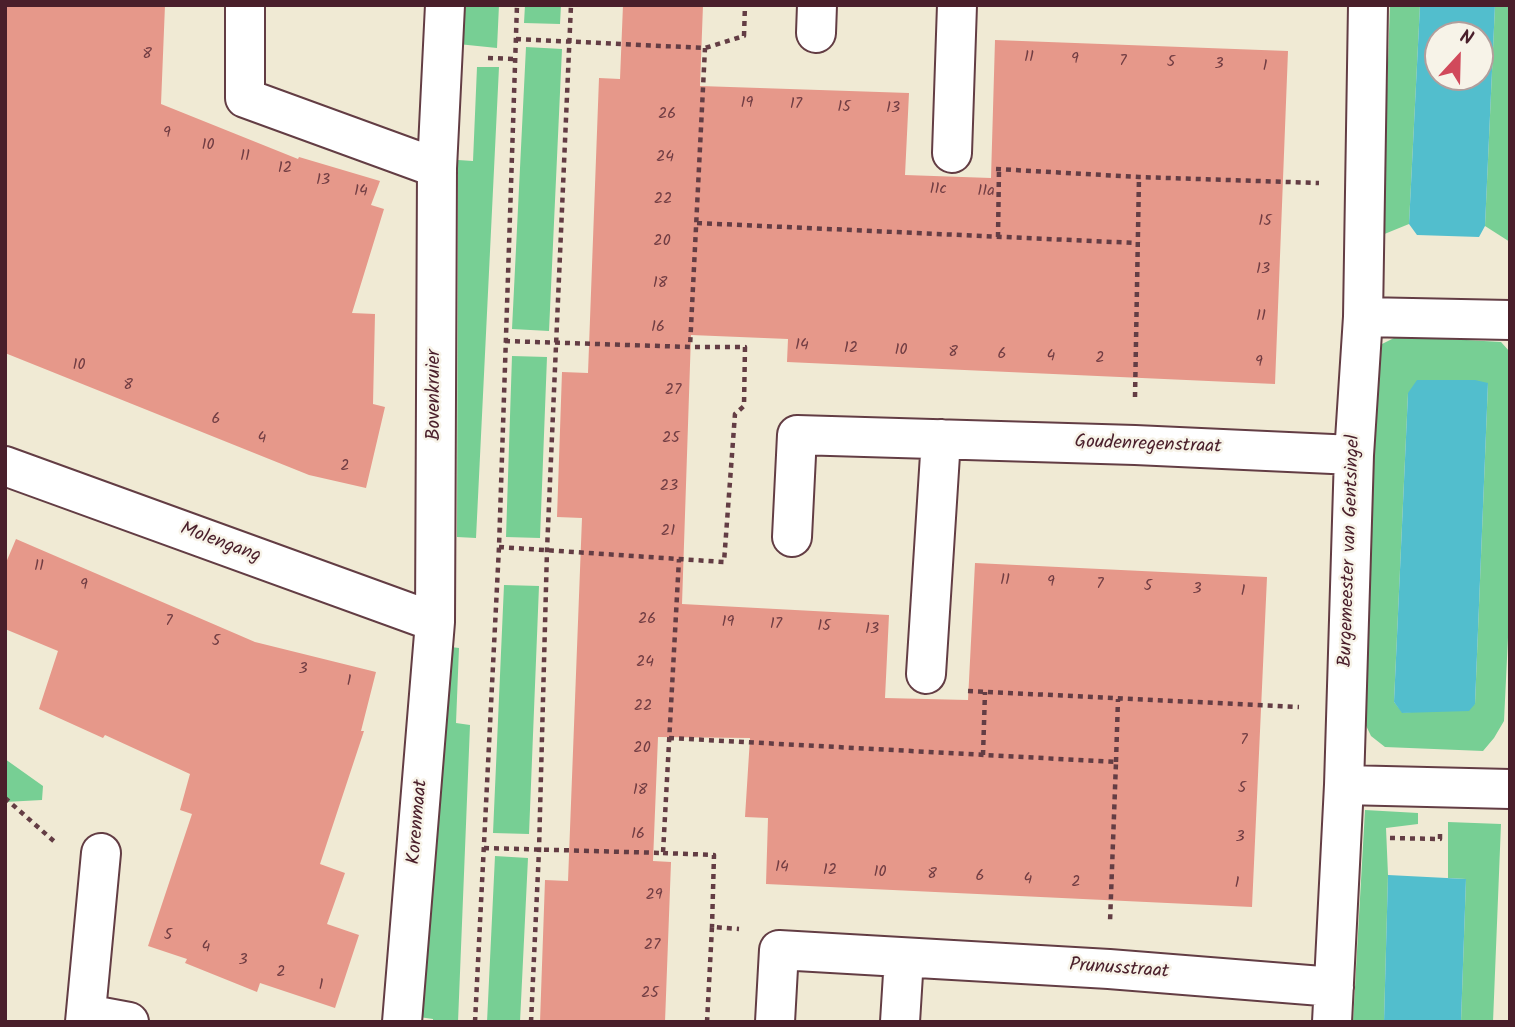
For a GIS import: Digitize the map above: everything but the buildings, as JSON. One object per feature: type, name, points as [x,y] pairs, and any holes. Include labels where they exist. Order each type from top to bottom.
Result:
[{"type":"street","points":[[245,5],[244,98],[437,168]]},
{"type":"street","name":"Bovenkruier","points":[[435,622],[437,168],[445,5]]},
{"type":"street","points":[[952,153],[957,5]]},
{"type":"street","name":"Burgemeester van Gentsingel","points":[[1333,1004],[1344,785],[1354,455],[1363,317],[1368,5]]},
{"type":"street","points":[[1363,317],[1510,320]]},
{"type":"street","name":"Goudenregenstraat","points":[[792,537],[797,435],[1135,445],[1354,455]]},
{"type":"street","points":[[926,674],[941,439]]},
{"type":"street","name":"Molengang","points":[[5,466],[435,622]]},
{"type":"street","name":"Korenmaat","points":[[402,1022],[435,622]]},
{"type":"street","points":[[1344,785],[1510,789]]},
{"type":"street","points":[[101,853],[85,1018],[129,1022]]},
{"type":"street","points":[[775,1022],[779,950]]},
{"type":"street","name":"Prunusstraat","points":[[779,950],[1109,969],[1333,1004]]},
{"type":"street","points":[[900,1022],[904,958]]},
{"type":"path","points":[[475,1022],[499,547],[517,5]]},
{"type":"path","points":[[531,1022],[539,850],[547,550],[571,5]]},
{"type":"path","points":[[516,39],[705,48],[744,36],[745,5]]},
{"type":"path","points":[[690,347],[705,48]]},
{"type":"path","points":[[952,153],[952,167],[1139,177],[1365,184]]},
{"type":"path","points":[[998,237],[999,169]]},
{"type":"path","points":[[1135,445],[1139,177]]},
{"type":"path","points":[[696,223],[1136,243]]},
{"type":"path","points":[[499,547],[724,562],[736,414],[744,406],[745,347],[505,341]]},
{"type":"path","points":[[663,853],[679,559]]},
{"type":"path","points":[[926,674],[928,690],[1345,709]]},
{"type":"path","points":[[983,755],[985,692]]},
{"type":"path","points":[[1109,969],[1118,699]]},
{"type":"path","points":[[669,738],[1116,762]]},
{"type":"path","points":[[5,798],[55,842],[101,853]]},
{"type":"path","points":[[484,848],[713,855],[707,1022]]},
{"type":"path","points":[[712,927],[756,930],[779,950]]},
{"type":"green space","points":[[461,5],[499,5],[497,48],[458,44]]},
{"type":"green space","points":[[525,5],[561,5],[560,24],[524,23]]},
{"type":"green space","points":[[1390,5],[1420,5],[1409,224],[1382,235]]},
{"type":"green space","points":[[1495,5],[1510,5],[1510,242],[1485,226],[1491,91],[1494,91]]},
{"type":"green space","points":[[526,47],[562,49],[549,331],[512,329]]},
{"type":"green space","points":[[477,67],[499,67],[476,538],[457,537],[458,160],[473,161]]},
{"type":"green space","points":[[1398,336],[1501,342],[1510,352],[1510,596],[1504,721],[1483,751],[1385,747],[1371,736],[1360,713],[1375,357],[1382,344]],"holes":[[[1488,383],[1475,704],[1403,713],[1394,702],[1408,393]]]},
{"type":"green space","points":[[512,356],[547,357],[540,538],[506,537]]},
{"type":"green space","points":[[504,585],[539,586],[529,834],[493,833]]},
{"type":"green space","points":[[451,647],[459,648],[456,723],[470,725],[458,1022],[433,1022],[433,1019],[419,1017]]},
{"type":"green space","points":[[5,759],[43,786],[42,800],[5,802]]},
{"type":"green space","points":[[1365,810],[1418,813],[1418,824],[1386,828],[1388,875],[1384,1022],[1353,1022]]},
{"type":"green space","points":[[1448,822],[1501,824],[1493,1022],[1461,1022],[1466,879],[1448,878]]},
{"type":"green space","points":[[495,856],[528,858],[520,1022],[487,1022]]},
{"type":"water","points":[[1420,5],[1495,5],[1494,27],[1494,21],[1424,21],[1424,91],[1491,91],[1485,226],[1479,237],[1417,235],[1409,224]]},
{"type":"water","points":[[1417,380],[1475,380],[1488,383],[1475,704],[1469,711],[1402,713],[1394,702],[1408,393]]},
{"type":"water","points":[[1388,875],[1466,879],[1461,1022],[1384,1022]]}]
